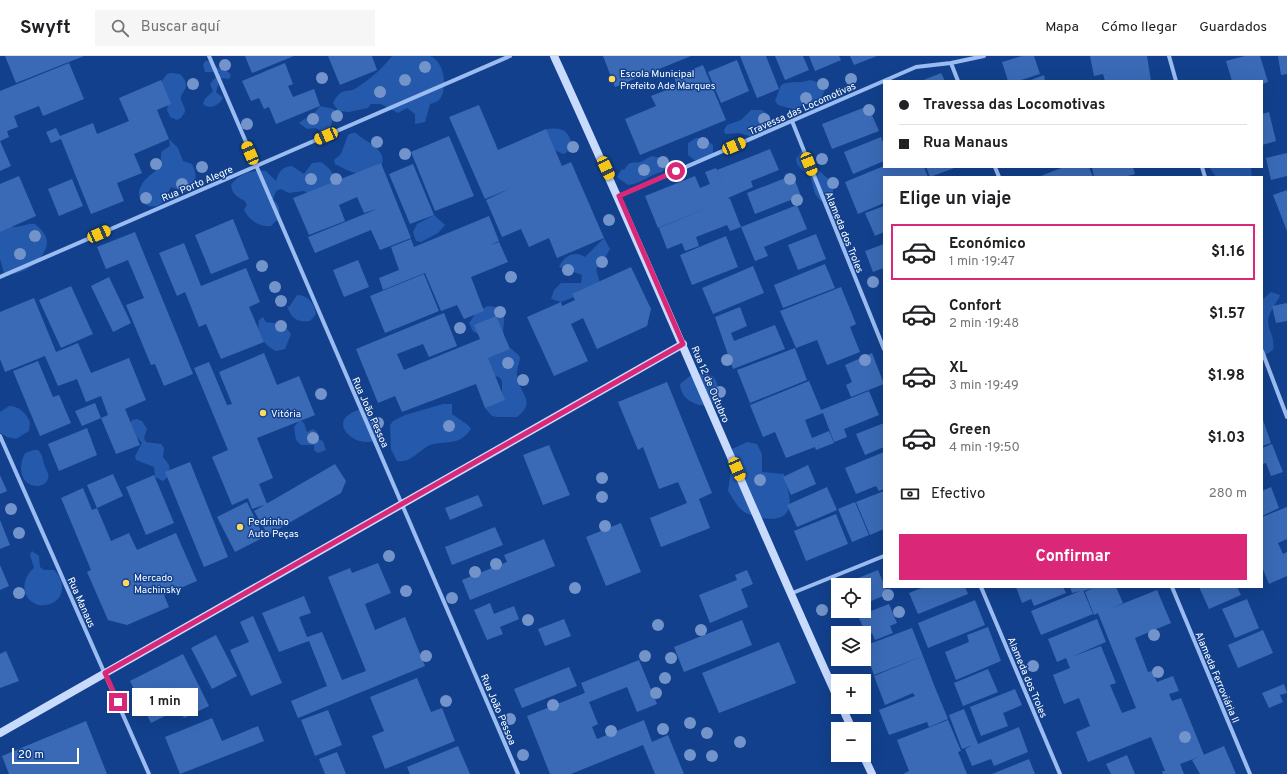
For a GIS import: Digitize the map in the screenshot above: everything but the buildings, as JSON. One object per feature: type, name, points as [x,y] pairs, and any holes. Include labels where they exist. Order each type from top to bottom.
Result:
[{"type":"main road","name":"Rua 12 de Outubro","points":[[554,56],[619,196],[790,594],[831,684]]},
{"type":"main road","points":[[0,733],[683,344]]},
{"type":"main road","points":[[866,762],[872,774]]},
{"type":"street","name":"Rua João Pessoa","points":[[209,56],[255,166],[403,504],[518,774]]},
{"type":"street","name":"Rua Porto Alegre","points":[[0,277],[510,56]]},
{"type":"street","name":"Travessa das Locomotivas","points":[[886,80],[916,67],[951,63],[984,56]]},
{"type":"street","points":[[1168,56],[1176,80]]},
{"type":"street","points":[[951,63],[958,80]]},
{"type":"street","name":"Travessa das Locomotivas","points":[[619,196],[883,81]]},
{"type":"street","name":"Alameda dos Troles","points":[[792,121],[883,347]]},
{"type":"street","points":[[1263,354],[1287,417]]},
{"type":"street","name":"Rua Manaus","points":[[0,436],[149,774]]},
{"type":"street","points":[[790,594],[883,556]]},
{"type":"street","name":"Alameda dos Troles","points":[[981,588],[1060,774]]},
{"type":"street","name":"Alameda Ferroviária II","points":[[1172,588],[1250,774]]},
{"type":"shaded area","points":[[392,56],[430,56],[435,59],[442,69],[444,76],[444,90],[439,100],[430,104],[425,122],[415,124],[415,114],[407,108],[398,113],[381,104],[371,104],[368,108],[349,112],[338,111],[333,103],[336,97],[342,92],[354,89],[363,84],[372,77]]},
{"type":"shaded area","points":[[205,61],[212,62],[218,68],[228,71],[231,75],[229,79],[220,78],[216,92],[223,98],[219,103],[211,107],[203,104],[205,99],[213,91],[210,84],[220,72],[205,72],[203,65]]},
{"type":"shaded area","points":[[167,74],[180,74],[186,83],[181,97],[185,112],[181,118],[177,120],[170,117],[167,110],[168,103],[161,82]]},
{"type":"shaded area","points":[[810,80],[827,85],[819,103],[816,106],[803,104],[796,110],[778,105],[775,101],[781,85]]},
{"type":"shaded area","points":[[320,106],[334,109],[331,127],[326,135],[316,128],[307,129],[299,123]]},
{"type":"shaded area","points":[[751,110],[762,110],[770,116],[771,121],[768,130],[753,137],[739,133],[725,134],[724,130],[727,125],[741,120]]},
{"type":"shaded area","points":[[546,129],[561,129],[567,133],[573,147],[564,154],[555,150],[550,145]]},
{"type":"shaded area","points":[[356,133],[380,152],[383,162],[380,168],[367,173],[357,173],[335,164],[334,160],[341,154],[348,135]]},
{"type":"shaded area","points":[[696,138],[705,139],[713,145],[713,154],[704,161],[694,160],[688,155],[688,143]]},
{"type":"shaded area","points":[[169,139],[178,148],[183,161],[192,164],[195,171],[194,185],[190,191],[185,192],[171,187],[162,203],[153,207],[148,206],[141,200],[139,191],[145,180],[160,166],[162,151],[170,146]]},
{"type":"shaded area","points":[[801,151],[814,157],[815,167],[833,183],[833,193],[821,201],[814,192],[811,179],[797,162],[796,159]]},
{"type":"shaded area","points":[[652,156],[661,158],[668,165],[662,172],[638,183],[628,185],[617,177],[622,169],[624,170],[629,164],[643,161]]},
{"type":"shaded area","points":[[321,162],[334,175],[335,193],[308,193],[304,191],[289,193],[281,189],[276,191],[273,200],[278,206],[279,218],[271,226],[263,226],[251,219],[244,209],[247,205],[245,201],[235,195],[232,191],[231,185],[234,181],[246,173],[266,171],[276,181],[279,173],[285,168],[292,166],[304,174],[312,163]]},
{"type":"shaded area","points":[[1210,168],[1252,168],[1252,176],[1215,176]]},
{"type":"shaded area","points":[[0,210],[12,227],[35,224],[43,232],[47,239],[46,249],[37,261],[32,266],[18,273],[4,273],[0,259]]},
{"type":"shaded area","points":[[434,215],[445,225],[438,233],[421,242],[416,241],[413,232],[417,224]]},
{"type":"shaded area","points":[[604,238],[610,249],[596,269],[601,287],[561,302],[551,299],[554,290],[561,283],[581,283],[582,275],[559,267],[561,263],[573,254],[585,257]]},
{"type":"shaded area","points":[[1271,292],[1280,295],[1268,319],[1273,338],[1273,350],[1265,355],[1263,354],[1263,299]]},
{"type":"shaded area","points":[[297,295],[304,296],[310,300],[314,306],[316,314],[310,321],[295,319],[290,314],[287,306],[289,307]]},
{"type":"shaded area","points":[[487,306],[500,309],[503,313],[503,333],[505,342],[520,357],[517,375],[520,387],[525,397],[526,406],[517,417],[492,416],[485,408],[486,403],[502,396],[502,381],[499,377],[494,376],[488,368],[481,336],[473,331],[469,323],[475,314]]},
{"type":"shaded area","points":[[263,317],[266,322],[283,326],[289,331],[291,334],[285,349],[276,351],[268,346],[262,338],[258,325],[259,320]]},
{"type":"shaded area","points":[[705,373],[714,377],[718,389],[717,398],[712,403],[705,405],[696,404],[689,400],[683,393],[680,384],[691,375]]},
{"type":"shaded area","points":[[443,404],[452,404],[452,414],[468,425],[471,429],[461,439],[428,446],[410,459],[397,461],[391,449],[390,425],[393,421],[405,415]]},
{"type":"shaded area","points":[[9,406],[16,407],[22,411],[30,422],[29,431],[16,439],[7,437],[0,433],[0,412]]},
{"type":"shaded area","points":[[358,410],[373,419],[380,428],[380,437],[376,440],[369,442],[361,441],[353,438],[347,433],[344,427],[344,421],[348,415]]},
{"type":"shaded area","points":[[137,419],[142,421],[147,429],[144,438],[146,442],[161,444],[164,448],[163,457],[169,465],[170,475],[163,481],[155,477],[154,467],[136,460],[135,456],[142,443],[136,436],[130,424],[132,420]]},
{"type":"shaded area","points":[[300,420],[304,423],[307,432],[313,429],[317,432],[314,438],[323,441],[326,450],[318,453],[314,450],[314,445],[301,445],[296,440],[294,427]]},
{"type":"shaded area","points":[[747,442],[757,444],[762,454],[762,472],[784,474],[790,504],[786,513],[782,517],[770,519],[757,517],[746,513],[738,506],[728,491],[731,471],[727,462],[728,451]]},
{"type":"shaded area","points":[[38,450],[41,453],[48,475],[48,479],[45,484],[40,486],[29,484],[21,473],[21,464],[25,453]]},
{"type":"shaded area","points":[[32,551],[39,556],[40,567],[44,570],[54,570],[59,576],[61,583],[61,595],[52,603],[46,605],[38,605],[32,602],[25,593],[24,588],[27,577],[34,568],[30,555]]},
{"type":"place","name":"Escola Municipal Prefeito Ade Marques","points":[[612,79]]},
{"type":"place","name":"Vitória","points":[[263,413]]},
{"type":"place","name":"Pedrinho Auto Peças","points":[[240,527]]},
{"type":"place","name":"Mercado Machinsky","points":[[126,583]]},
{"type":"route","points":[[118,702],[105,673],[683,344],[619,196],[676,171]]}]
